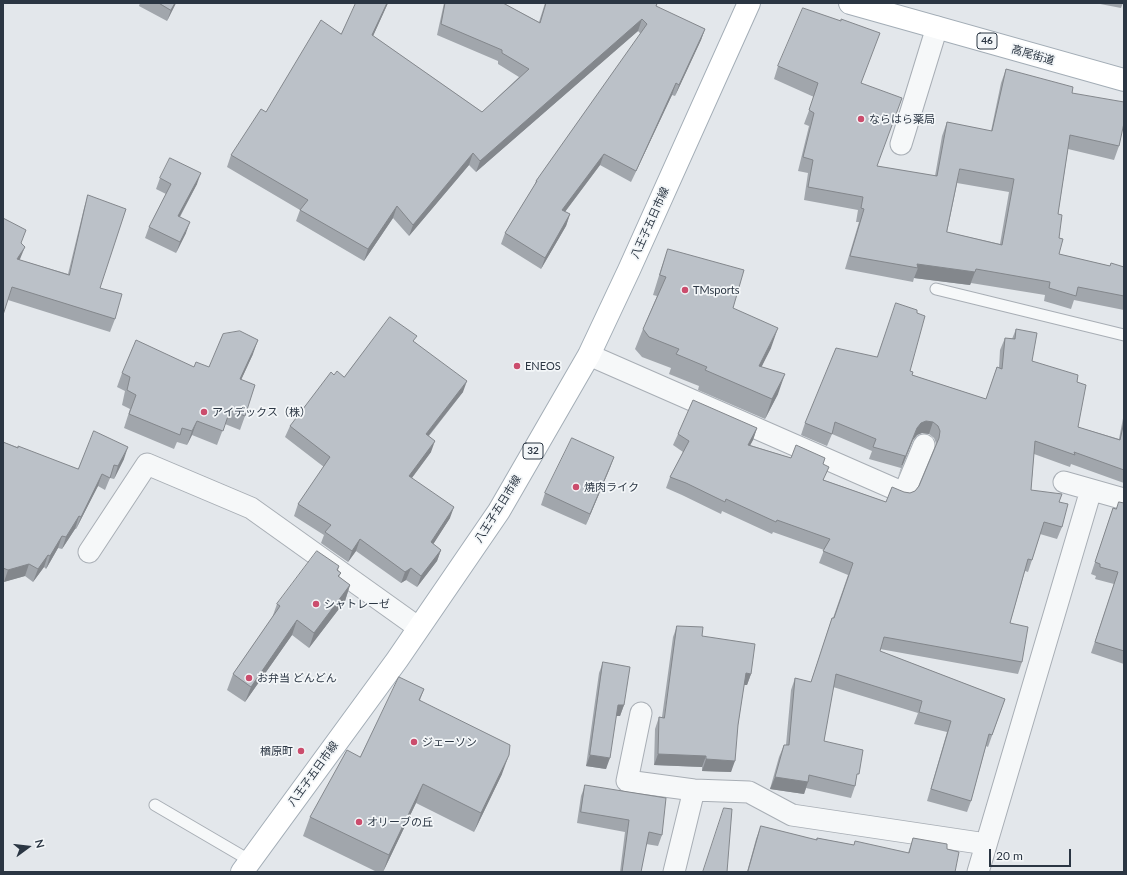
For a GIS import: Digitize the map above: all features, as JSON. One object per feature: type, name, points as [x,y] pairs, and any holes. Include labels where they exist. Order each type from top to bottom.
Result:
[{"type":"main road","name":"八王子五日市線","points":[[246,868],[397,660],[499,511],[589,354],[629,270],[749,3]]},
{"type":"main road","name":"高尾街道","points":[[850,3],[1124,80]]},
{"type":"street","points":[[901,144],[937,27]]},
{"type":"street","points":[[589,354],[904,493],[924,445]]},
{"type":"street","points":[[89,552],[147,464],[251,508],[419,628]]},
{"type":"street","points":[[1064,482],[1124,499]]},
{"type":"street","points":[[978,872],[1091,490]]},
{"type":"street","points":[[641,713],[627,781],[694,790],[749,792],[792,815],[986,844]]},
{"type":"street","points":[[674,872],[694,790]]},
{"type":"lane","points":[[936,289],[1124,336]]},
{"type":"lane","points":[[155,805],[246,868]]},
{"type":"building","points":[[159,3],[175,3],[171,10]]},
{"type":"building","points":[[356,3],[387,3],[372,35],[482,112],[529,69],[502,53],[502,50],[441,24],[445,3],[503,3],[540,23],[546,3],[657,3],[656,6],[705,29],[679,85],[676,83],[636,171],[604,154],[562,210],[570,214],[545,258],[505,233],[536,181],[647,24],[642,19],[480,161],[473,153],[413,225],[397,206],[368,249],[300,210],[308,200],[231,155],[261,109],[266,112],[321,20],[341,34]]},
{"type":"building","points":[[803,8],[841,21],[841,19],[880,33],[861,83],[902,98],[877,166],[937,176],[947,122],[992,131],[1006,69],[1073,87],[1072,93],[1124,102],[1124,123],[1119,146],[1070,135],[1058,214],[1062,215],[1059,238],[1063,239],[1059,254],[1110,266],[1111,263],[1124,267],[1124,296],[1078,287],[1076,296],[1049,288],[1050,282],[976,269],[975,272],[917,264],[918,268],[850,256],[864,209],[861,208],[863,197],[808,187],[813,160],[803,157],[814,113],[809,110],[818,83],[778,66]],"holes":[[[960,169],[1014,179],[1002,245],[947,232]]]},
{"type":"building","points":[[170,158],[201,173],[178,216],[190,222],[180,242],[149,227],[171,184],[160,178]]},
{"type":"building","points":[[88,195],[126,209],[100,288],[122,294],[115,319],[12,287],[3,315],[3,218],[26,230],[21,243],[25,247],[17,259],[69,275]]},
{"type":"building","points":[[668,249],[744,270],[733,308],[778,328],[759,366],[785,374],[772,399],[705,370],[707,367],[676,354],[679,349],[649,337],[643,329],[666,277],[660,275]]},
{"type":"building","points":[[896,303],[917,310],[917,313],[925,316],[910,371],[913,372],[912,375],[986,399],[997,367],[1002,369],[1005,338],[1015,339],[1016,329],[1037,333],[1032,361],[1078,375],[1077,382],[1086,385],[1078,427],[1120,440],[1124,422],[1124,470],[1074,452],[1075,455],[1035,441],[1031,490],[1062,494],[1059,502],[1068,504],[1062,527],[1044,522],[1032,560],[1028,559],[1010,623],[1028,627],[1022,662],[884,637],[880,651],[1005,699],[992,735],[989,734],[971,801],[931,789],[951,721],[919,712],[922,701],[836,674],[824,741],[863,750],[859,774],[857,774],[855,786],[809,775],[808,782],[775,777],[784,745],[789,745],[795,678],[811,682],[832,618],[834,618],[853,563],[823,551],[830,539],[777,520],[776,522],[726,499],[725,502],[670,477],[689,441],[678,434],[693,400],[757,428],[748,445],[791,458],[796,445],[825,458],[823,464],[829,467],[823,480],[886,502],[892,487],[904,492],[910,493],[915,491],[919,486],[939,438],[940,431],[938,426],[933,422],[926,421],[921,423],[917,428],[902,465],[905,456],[873,447],[876,439],[835,422],[832,434],[805,423],[836,348],[877,357]]},
{"type":"building","points":[[390,317],[417,336],[413,341],[467,381],[426,434],[435,441],[409,476],[454,507],[431,542],[441,550],[421,576],[411,568],[405,572],[360,539],[352,551],[325,532],[331,525],[298,504],[330,457],[290,426],[331,372],[334,375],[337,371],[344,377]]},
{"type":"building","points":[[240,331],[258,340],[240,379],[255,385],[245,416],[230,410],[223,431],[197,421],[192,431],[182,428],[180,435],[129,414],[136,395],[127,390],[130,377],[122,373],[136,340],[194,367],[196,362],[209,367],[223,334]]},
{"type":"building","points":[[94,431],[128,447],[118,466],[114,465],[110,478],[102,474],[81,517],[79,516],[66,537],[62,536],[50,556],[48,555],[38,569],[29,564],[8,570],[3,568],[3,442],[18,448],[18,446],[78,469]]},
{"type":"building","name":"焼肉ライク","points":[[572,438],[614,457],[590,514],[545,493]]},
{"type":"building","points":[[1119,502],[1124,503],[1124,651],[1095,642],[1118,572],[1100,567],[1100,564],[1095,562],[1113,508],[1116,509]]},
{"type":"building","points":[[317,551],[339,566],[337,570],[341,573],[338,576],[350,585],[314,633],[297,620],[251,687],[233,674],[280,606],[277,604]]},
{"type":"building","points":[[677,626],[703,627],[702,636],[755,644],[751,674],[746,673],[738,725],[735,761],[706,759],[706,756],[658,754],[659,717],[664,718]]},
{"type":"building","points":[[603,662],[630,667],[624,705],[618,705],[610,758],[590,755]]},
{"type":"building","points":[[399,677],[424,689],[419,700],[510,745],[509,755],[481,813],[423,784],[389,855],[310,817],[347,750],[360,757]]},
{"type":"building","points":[[585,785],[666,798],[662,835],[649,832],[641,872],[622,872],[629,820],[581,812]]},
{"type":"building","points":[[724,808],[732,809],[727,872],[703,872]]},
{"type":"building","points":[[761,826],[817,840],[817,838],[854,845],[855,841],[909,853],[913,838],[947,844],[947,849],[959,852],[955,872],[748,872]]},
{"type":"place","name":"ならはら薬局","points":[[861,119]]},
{"type":"place","name":"TMsports","points":[[685,290]]},
{"type":"place","name":"ENEOS","points":[[517,366]]},
{"type":"place","name":"アイデックス（株）","points":[[204,412]]},
{"type":"place","name":"焼肉ライク","points":[[576,487]]},
{"type":"place","name":"シャトレーゼ","points":[[316,604]]},
{"type":"place","name":"お弁当 どんどん","points":[[249,678]]},
{"type":"place","name":"ジェーソン","points":[[414,742]]},
{"type":"place","name":"楢原町","points":[[301,751]]},
{"type":"place","name":"オリーブの丘","points":[[359,822]]}]
